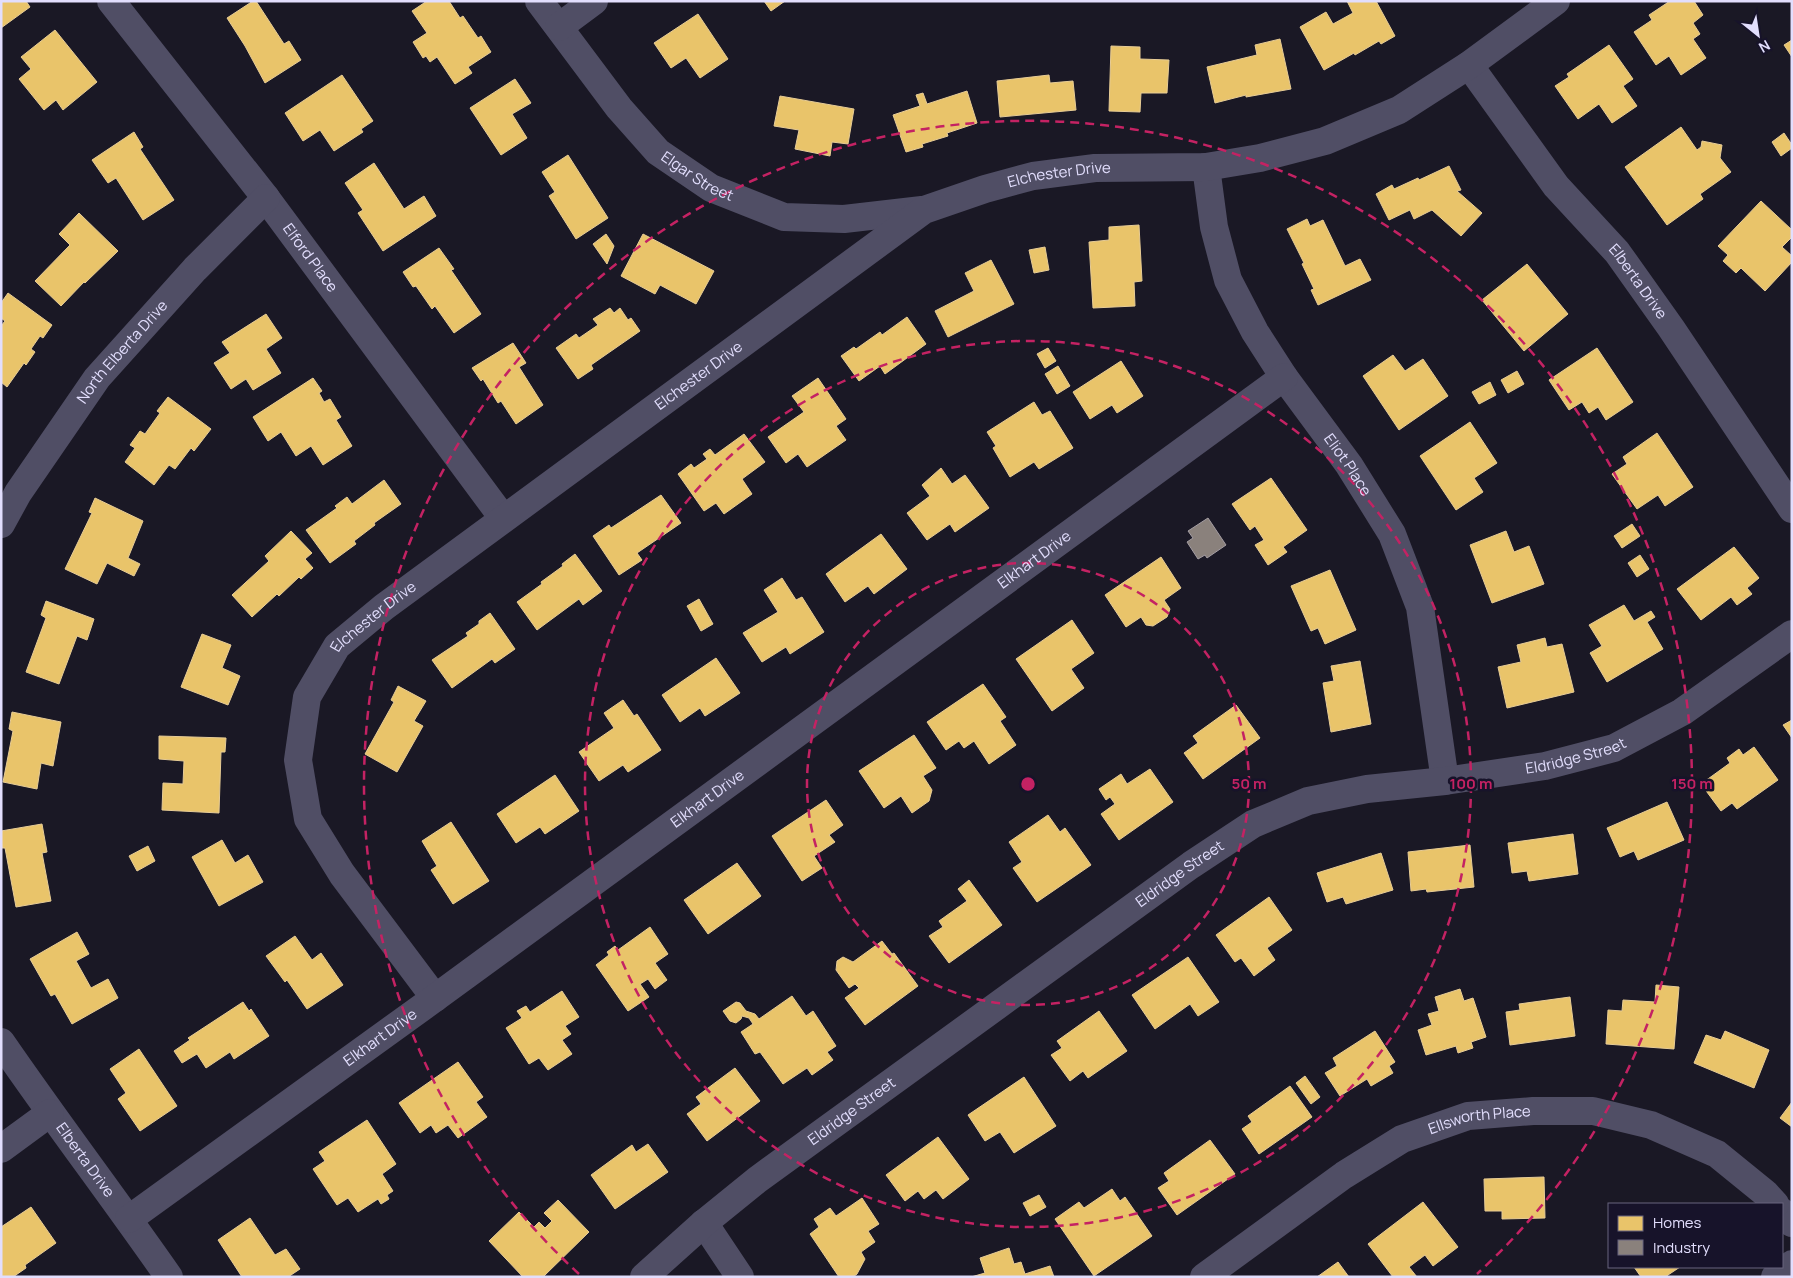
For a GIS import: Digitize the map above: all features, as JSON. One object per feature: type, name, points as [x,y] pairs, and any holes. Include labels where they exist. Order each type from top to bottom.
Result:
[{"type":"street","name":"Elford Place","points":[[111,1],[266,198],[504,518]]},
{"type":"street","name":"Elgar Street","points":[[539,1],[619,108],[658,152],[711,188],[784,217],[844,219],[924,210]]},
{"type":"street","points":[[559,27],[594,1]]},
{"type":"street","name":"Elchester Drive","points":[[435,998],[342,874],[308,819],[298,760],[307,696],[338,646],[384,607],[924,210],[985,188],[1033,176],[1095,168],[1206,167],[1260,158],[1326,141],[1399,110],[1469,65],[1556,1]]},
{"type":"street","name":"Elberta Drive","points":[[1469,65],[1556,186],[1617,252],[1671,328],[1792,509]]},
{"type":"street","name":"Eliot Place","points":[[1206,167],[1214,227],[1228,280],[1255,332],[1284,377],[1349,466],[1392,534],[1420,606],[1445,781]]},
{"type":"street","name":"North Elberta Drive","points":[[1,524],[18,493],[97,378],[196,269],[266,198]]},
{"type":"street","name":"Elkhart Drive","points":[[129,1219],[435,998],[1284,377]]},
{"type":"street","name":"Eldridge Street","points":[[644,1277],[757,1180],[1191,865],[1253,824],[1308,801],[1367,789],[1445,781],[1545,766],[1614,748],[1682,712],[1792,634]]},
{"type":"street","name":"Elberta Drive","points":[[1,1042],[50,1114],[129,1219],[169,1277]]},
{"type":"street","name":"Ellsworth Place","points":[[1204,1277],[1344,1175],[1402,1139],[1468,1116],[1534,1111],[1593,1112],[1651,1125],[1717,1154],[1765,1192],[1774,1203]]},
{"type":"street","points":[[1,1149],[50,1114]]},
{"type":"street","points":[[1783,1213],[1792,1223]]},
{"type":"street","points":[[704,1224],[740,1277]]},
{"type":"street","points":[[1775,1277],[1792,1264]]},
{"type":"building: Homes","points":[[1,1],[26,1],[30,7],[1,28]]},
{"type":"building: Homes","points":[[253,1],[256,1],[284,44],[289,41],[301,60],[265,83],[227,18]]},
{"type":"building: Homes","points":[[427,1],[449,1],[460,18],[463,16],[478,38],[481,36],[491,52],[468,67],[472,73],[455,84],[437,57],[430,62],[426,56],[423,58],[413,42],[427,33],[412,11]]},
{"type":"building: Homes","points":[[764,1],[785,1],[771,11]]},
{"type":"building: Homes","points":[[1347,1],[1376,1],[1395,36],[1381,44],[1379,41],[1324,70],[1300,27],[1326,12],[1333,24],[1353,13]]},
{"type":"building: Homes","points":[[1670,1],[1694,1],[1703,15],[1693,23],[1700,34],[1693,39],[1706,58],[1681,75],[1669,56],[1656,65],[1634,32],[1652,20],[1649,15]]},
{"type":"building: Homes","points":[[698,14],[728,59],[700,78],[686,58],[671,68],[654,43]]},
{"type":"building: Homes","points":[[55,30],[97,82],[63,110],[56,100],[44,110],[19,79],[31,69],[21,57]]},
{"type":"building: Homes","points":[[1280,39],[1291,89],[1246,97],[1246,95],[1215,103],[1207,67],[1257,55],[1255,45]]},
{"type":"building: Homes","points":[[1792,40],[1792,57],[1784,45]]},
{"type":"building: Homes","points":[[1609,45],[1633,79],[1623,86],[1637,106],[1612,123],[1599,104],[1578,119],[1555,86],[1569,77],[1567,74]]},
{"type":"building: Homes","points":[[1111,46],[1140,47],[1140,59],[1169,60],[1167,93],[1141,93],[1140,112],[1109,111]]},
{"type":"building: Homes","points":[[342,75],[373,121],[361,129],[363,132],[334,151],[320,130],[303,141],[285,113]]},
{"type":"building: Homes","points":[[1049,75],[1050,83],[1073,81],[1076,110],[1000,117],[997,81]]},
{"type":"building: Homes","points":[[515,79],[531,103],[512,114],[527,138],[501,155],[470,108]]},
{"type":"building: Homes","points":[[967,91],[977,123],[947,133],[948,136],[922,144],[923,147],[906,152],[893,115],[920,106],[916,95],[923,93],[927,104]]},
{"type":"building: Homes","points":[[780,96],[854,109],[848,144],[832,142],[830,156],[795,149],[799,130],[774,126]]},
{"type":"building: Homes","points":[[1681,127],[1697,150],[1701,147],[1702,141],[1722,145],[1720,158],[1731,172],[1700,194],[1703,199],[1667,225],[1625,167]]},
{"type":"building: Homes","points":[[134,132],[143,147],[140,149],[174,200],[143,220],[116,178],[108,183],[92,160]]},
{"type":"building: Homes","points":[[1784,133],[1792,148],[1781,156],[1772,142]]},
{"type":"building: Homes","points":[[568,155],[608,218],[576,239],[549,196],[555,192],[542,172]]},
{"type":"building: Homes","points":[[374,163],[404,209],[424,196],[436,216],[383,251],[358,213],[363,210],[345,183]]},
{"type":"building: Homes","points":[[1449,166],[1461,190],[1457,191],[1482,213],[1461,236],[1432,210],[1414,219],[1410,210],[1389,220],[1376,194],[1392,185],[1394,189]]},
{"type":"building: Homes","points":[[1761,201],[1792,230],[1792,237],[1782,247],[1792,256],[1792,262],[1765,291],[1741,268],[1736,273],[1723,261],[1728,255],[1718,246]]},
{"type":"building: Homes","points":[[79,213],[118,251],[61,306],[35,281],[70,245],[59,234]]},
{"type":"building: Homes","points":[[1307,219],[1310,226],[1323,220],[1345,266],[1360,259],[1371,280],[1318,305],[1311,290],[1314,289],[1302,264],[1304,263],[1287,229]]},
{"type":"building: Homes","points":[[1139,225],[1142,281],[1134,282],[1135,306],[1093,308],[1089,242],[1109,240],[1109,227]]},
{"type":"building: Homes","points":[[606,234],[614,246],[607,264],[593,244]]},
{"type":"building: Homes","points":[[643,234],[714,271],[696,304],[660,285],[655,294],[621,276]]},
{"type":"building: Homes","points":[[1045,247],[1049,270],[1034,273],[1029,250]]},
{"type":"building: Homes","points":[[439,248],[454,269],[451,270],[481,314],[454,333],[435,306],[432,309],[416,286],[413,287],[403,272]]},
{"type":"building: Homes","points":[[991,260],[1014,304],[948,337],[935,311],[974,291],[965,273]]},
{"type":"building: Homes","points":[[1527,264],[1568,314],[1524,351],[1482,300]]},
{"type":"building: Homes","points":[[8,293],[52,325],[43,338],[40,336],[31,349],[35,352],[26,365],[24,363],[7,387],[1,382],[1,326],[5,321],[1,318],[1,303]]},
{"type":"building: Homes","points":[[610,308],[614,313],[620,308],[628,320],[631,318],[640,331],[591,365],[593,369],[578,379],[556,348],[576,334],[579,338],[598,325],[593,319]]},
{"type":"building: Homes","points":[[266,314],[282,338],[266,349],[281,373],[253,390],[246,379],[231,389],[214,363],[230,353],[222,342]]},
{"type":"building: Homes","points":[[907,317],[926,344],[885,374],[880,366],[859,381],[841,356],[854,347],[856,349],[880,332],[882,335]]},
{"type":"building: Homes","points":[[513,343],[526,363],[519,367],[543,405],[516,424],[501,401],[498,403],[483,379],[481,381],[472,368]]},
{"type":"building: Homes","points":[[1048,348],[1056,361],[1045,368],[1037,354]]},
{"type":"building: Homes","points":[[1597,348],[1633,402],[1606,420],[1598,407],[1589,413],[1582,402],[1569,410],[1549,380]]},
{"type":"building: Homes","points":[[1393,355],[1405,371],[1423,359],[1448,396],[1399,430],[1363,376]]},
{"type":"building: Homes","points":[[1121,361],[1143,396],[1117,413],[1112,405],[1090,419],[1073,392]]},
{"type":"building: Homes","points":[[1058,366],[1070,386],[1057,394],[1045,374]]},
{"type":"building: Homes","points":[[1517,371],[1524,384],[1508,393],[1501,380]]},
{"type":"building: Homes","points":[[313,378],[322,391],[319,393],[324,402],[330,399],[341,417],[336,420],[352,446],[323,465],[311,446],[296,456],[281,432],[268,441],[253,417]]},
{"type":"building: Homes","points":[[818,378],[846,419],[836,426],[846,440],[807,467],[798,454],[786,463],[768,437],[804,412],[792,396]]},
{"type":"building: Homes","points":[[1490,382],[1496,395],[1479,404],[1472,392]]},
{"type":"building: Homes","points":[[168,397],[211,429],[194,451],[191,448],[175,469],[169,465],[154,485],[125,462],[135,448],[130,445],[140,431],[145,434],[160,413],[157,411]]},
{"type":"building: Homes","points":[[1034,402],[1042,415],[1050,411],[1073,448],[1039,469],[1034,462],[1010,477],[993,448],[996,446],[987,432]]},
{"type":"building: Homes","points":[[1470,422],[1497,463],[1474,478],[1483,492],[1456,510],[1420,456]]},
{"type":"building: Homes","points":[[1657,433],[1693,487],[1665,506],[1658,495],[1637,509],[1612,474],[1627,464],[1623,457]]},
{"type":"building: Homes","points":[[744,434],[765,462],[742,479],[752,494],[724,514],[716,503],[704,511],[678,474],[691,464],[694,468],[707,459],[703,454],[710,449],[715,455]]},
{"type":"building: Homes","points":[[941,468],[952,484],[965,475],[989,508],[955,532],[950,524],[927,540],[907,513],[930,496],[922,485]]},
{"type":"building: Homes","points":[[1271,478],[1307,530],[1283,547],[1287,552],[1268,565],[1255,545],[1264,540],[1255,526],[1250,530],[1232,504]]},
{"type":"building: Homes","points":[[384,480],[401,504],[374,523],[375,525],[354,541],[356,544],[330,563],[306,530],[337,508],[335,506],[347,497],[352,504]]},
{"type":"building: Homes","points":[[661,495],[681,523],[637,553],[642,560],[619,575],[593,536],[609,525],[611,528]]},
{"type":"building: Homes","points":[[95,498],[143,521],[128,558],[140,564],[134,576],[107,563],[97,584],[65,569],[92,513],[89,512]]},
{"type":"building: Homes","points":[[1632,524],[1640,536],[1622,548],[1614,536]]},
{"type":"building: Homes","points":[[291,531],[312,553],[305,559],[313,568],[301,579],[299,577],[279,596],[277,594],[252,617],[232,595],[269,561],[265,556]]},
{"type":"building: Homes","points":[[1506,531],[1514,552],[1529,546],[1544,584],[1492,603],[1470,545]]},
{"type":"building: Homes","points":[[881,534],[907,569],[874,594],[868,586],[845,602],[826,574]]},
{"type":"building: Homes","points":[[1734,547],[1759,578],[1747,588],[1752,594],[1737,605],[1731,597],[1701,620],[1677,589]]},
{"type":"building: Homes","points":[[575,554],[602,591],[583,605],[579,599],[537,630],[517,602],[542,584],[541,582],[563,566],[562,564]]},
{"type":"building: Homes","points":[[1640,555],[1649,569],[1637,577],[1628,563]]},
{"type":"building: Homes","points":[[1161,557],[1181,588],[1164,600],[1170,609],[1167,617],[1153,626],[1146,625],[1141,617],[1126,627],[1105,595]]},
{"type":"building: Homes","points":[[1330,570],[1356,630],[1325,644],[1318,628],[1311,631],[1291,586]]},
{"type":"building: Homes","points":[[782,578],[796,600],[802,597],[824,632],[790,654],[786,647],[762,662],[743,633],[778,612],[764,590]]},
{"type":"building: Homes","points":[[699,599],[713,624],[701,631],[687,606]]},
{"type":"building: Homes","points":[[46,601],[94,619],[87,640],[77,636],[59,684],[26,672],[46,618],[41,615]]},
{"type":"building: Homes","points":[[1624,605],[1634,621],[1651,611],[1655,617],[1647,622],[1663,649],[1607,682],[1590,653],[1602,646],[1589,625]]},
{"type":"building: Homes","points":[[490,613],[515,649],[495,663],[492,659],[452,688],[432,660],[468,636],[466,633]]},
{"type":"building: Homes","points":[[1072,620],[1094,653],[1071,669],[1084,688],[1052,711],[1016,659]]},
{"type":"building: Homes","points":[[202,634],[231,645],[222,668],[240,676],[228,705],[181,687]]},
{"type":"building: Homes","points":[[1545,638],[1547,647],[1562,644],[1574,692],[1507,708],[1498,667],[1521,662],[1517,645]]},
{"type":"building: Homes","points":[[716,658],[740,693],[705,716],[700,708],[680,722],[662,695]]},
{"type":"building: Homes","points":[[1360,661],[1371,724],[1331,732],[1323,683],[1334,681],[1331,666]]},
{"type":"building: Homes","points":[[983,684],[1006,717],[1000,721],[1016,745],[989,764],[974,741],[964,748],[959,741],[946,750],[927,722]]},
{"type":"building: Homes","points":[[398,686],[426,701],[414,721],[423,726],[397,772],[365,754],[394,702],[391,700]]},
{"type":"building: Homes","points":[[623,700],[634,716],[637,714],[661,750],[628,772],[623,765],[599,781],[579,752],[614,728],[604,713]]},
{"type":"building: Homes","points":[[1236,705],[1260,738],[1203,779],[1184,753],[1198,743],[1193,736]]},
{"type":"building: Homes","points":[[12,712],[61,722],[53,766],[41,763],[37,789],[3,782],[13,731],[9,729]]},
{"type":"building: Homes","points":[[1792,720],[1792,738],[1783,725]]},
{"type":"building: Homes","points":[[914,735],[936,768],[923,776],[932,790],[929,801],[912,813],[901,796],[884,808],[859,771]]},
{"type":"building: Homes","points":[[159,736],[226,738],[225,752],[221,752],[219,813],[162,810],[163,783],[183,784],[184,761],[159,759]]},
{"type":"building: Homes","points":[[1754,747],[1778,780],[1737,809],[1732,803],[1721,811],[1701,784],[1730,763],[1727,758],[1739,749],[1743,755]]},
{"type":"building: Homes","points":[[1150,769],[1173,802],[1119,840],[1101,814],[1115,804],[1110,797],[1106,800],[1099,789],[1121,774],[1127,784]]},
{"type":"building: Homes","points":[[555,775],[579,811],[545,834],[540,827],[516,843],[497,814]]},
{"type":"building: Homes","points":[[826,800],[843,825],[829,835],[835,842],[814,856],[822,868],[802,881],[772,836]]},
{"type":"building: Homes","points":[[1667,802],[1684,840],[1638,860],[1634,851],[1620,857],[1607,828]]},
{"type":"building: Homes","points":[[1048,815],[1060,832],[1065,828],[1091,865],[1037,902],[1013,868],[1022,862],[1009,842]]},
{"type":"building: Homes","points":[[451,822],[489,881],[453,904],[431,870],[437,866],[422,841]]},
{"type":"building: Homes","points":[[42,824],[47,852],[42,853],[51,901],[16,907],[5,848],[2,848],[1,831]]},
{"type":"building: Homes","points":[[1573,834],[1578,874],[1529,881],[1527,871],[1512,873],[1508,843]]},
{"type":"building: Homes","points":[[222,840],[235,863],[248,855],[263,882],[219,906],[192,857]]},
{"type":"building: Homes","points":[[1470,845],[1474,887],[1427,892],[1426,889],[1411,891],[1408,852]]},
{"type":"building: Homes","points":[[148,846],[155,861],[137,871],[129,856]]},
{"type":"building: Homes","points":[[1381,853],[1393,890],[1346,904],[1343,897],[1327,902],[1317,873]]},
{"type":"building: Homes","points":[[737,863],[761,896],[708,934],[684,900]]},
{"type":"building: Homes","points":[[969,880],[1002,925],[949,963],[929,936],[943,927],[939,921],[967,901],[958,889]]},
{"type":"building: Homes","points":[[1269,897],[1292,930],[1267,948],[1275,960],[1254,976],[1241,958],[1235,962],[1216,935]]},
{"type":"building: Homes","points":[[650,927],[668,954],[655,963],[667,980],[655,989],[648,979],[640,984],[649,997],[628,1011],[596,965],[609,955],[607,952],[615,946],[618,950]]},
{"type":"building: Homes","points":[[77,932],[89,954],[76,961],[91,988],[108,979],[118,998],[72,1024],[55,994],[51,996],[30,959]]},
{"type":"building: Homes","points":[[295,936],[312,960],[321,953],[343,985],[307,1009],[287,980],[285,982],[266,956]]},
{"type":"building: Homes","points":[[882,941],[892,954],[894,953],[918,986],[865,1025],[845,998],[859,988],[855,984],[849,988],[836,970],[837,961],[843,957],[853,962]]},
{"type":"building: Homes","points":[[1188,957],[1219,1002],[1198,1016],[1190,1004],[1155,1029],[1132,995]]},
{"type":"building: Homes","points":[[1656,985],[1679,987],[1674,1049],[1606,1044],[1608,1010],[1622,1011],[1623,1000],[1655,1002]]},
{"type":"building: Homes","points":[[1460,989],[1464,1001],[1473,998],[1486,1037],[1471,1042],[1473,1048],[1458,1053],[1456,1046],[1426,1055],[1418,1030],[1432,1025],[1428,1014],[1439,1011],[1435,997]]},
{"type":"building: Homes","points":[[562,991],[579,1017],[565,1026],[571,1034],[562,1040],[572,1054],[548,1070],[539,1058],[529,1064],[506,1028],[522,1018],[517,1011],[526,1006],[530,1012]]},
{"type":"building: Homes","points":[[792,996],[806,1016],[813,1011],[836,1046],[827,1052],[833,1060],[812,1075],[807,1068],[783,1084],[760,1052],[755,1054],[741,1032],[753,1024],[749,1018],[742,1016],[736,1023],[730,1021],[723,1011],[736,1002],[740,1003],[746,1011],[755,1014],[759,1019]]},
{"type":"building: Homes","points":[[1570,997],[1575,1036],[1510,1045],[1506,1012],[1520,1010],[1519,1004]]},
{"type":"building: Homes","points":[[243,1002],[249,1011],[251,1009],[269,1036],[234,1059],[230,1052],[206,1068],[197,1054],[182,1063],[174,1051],[190,1040],[188,1038]]},
{"type":"building: Homes","points":[[1099,1011],[1127,1051],[1088,1078],[1083,1071],[1070,1081],[1051,1055],[1062,1048],[1057,1041]]},
{"type":"building: Homes","points":[[1375,1031],[1395,1062],[1389,1066],[1393,1073],[1371,1086],[1367,1079],[1340,1096],[1325,1073],[1337,1066],[1333,1058]]},
{"type":"building: Homes","points":[[1725,1031],[1769,1050],[1754,1088],[1694,1063],[1706,1035],[1721,1040]]},
{"type":"building: Homes","points":[[139,1049],[177,1106],[140,1131],[118,1099],[126,1093],[110,1069]]},
{"type":"building: Homes","points":[[458,1062],[483,1097],[476,1102],[487,1117],[458,1138],[448,1125],[436,1133],[431,1125],[420,1133],[399,1103]]},
{"type":"building: Homes","points":[[735,1068],[760,1101],[707,1141],[687,1114],[701,1104],[696,1097]]},
{"type":"building: Homes","points":[[1305,1076],[1320,1097],[1311,1104],[1296,1083]]},
{"type":"building: Homes","points":[[1024,1077],[1056,1126],[1014,1153],[1000,1132],[985,1141],[968,1115]]},
{"type":"building: Homes","points":[[1290,1086],[1312,1117],[1259,1154],[1242,1129],[1252,1122],[1248,1116]]},
{"type":"building: Homes","points":[[1792,1102],[1792,1127],[1780,1118]]},
{"type":"building: Homes","points":[[367,1120],[396,1164],[382,1174],[393,1191],[387,1195],[389,1199],[381,1204],[378,1199],[358,1212],[348,1198],[337,1205],[313,1169],[325,1161],[319,1152]]},
{"type":"building: Homes","points":[[938,1137],[969,1179],[943,1199],[936,1190],[924,1199],[918,1191],[905,1201],[886,1175]]},
{"type":"building: Homes","points":[[1210,1140],[1235,1174],[1177,1215],[1158,1188],[1169,1181],[1164,1173]]},
{"type":"building: Homes","points":[[648,1144],[668,1172],[615,1209],[591,1175],[632,1145],[636,1152]]},
{"type":"building: Homes","points":[[1544,1177],[1545,1218],[1502,1219],[1502,1211],[1485,1211],[1484,1179]]},
{"type":"building: Homes","points":[[1112,1189],[1120,1201],[1125,1197],[1152,1236],[1094,1276],[1055,1219],[1079,1202],[1084,1208]]},
{"type":"building: Homes","points":[[1039,1195],[1046,1207],[1030,1216],[1023,1203]]},
{"type":"building: Homes","points":[[862,1198],[879,1224],[868,1231],[875,1242],[861,1252],[865,1259],[857,1274],[853,1277],[839,1277],[810,1234],[819,1227],[814,1219],[830,1208],[836,1216]]},
{"type":"building: Homes","points":[[558,1200],[589,1232],[543,1277],[523,1277],[489,1241],[519,1212],[534,1227],[539,1222],[545,1228],[552,1221],[544,1213]]},
{"type":"building: Homes","points":[[1423,1202],[1458,1247],[1433,1266],[1425,1255],[1409,1267],[1417,1277],[1393,1277],[1368,1244]]},
{"type":"building: Homes","points":[[31,1207],[56,1243],[25,1265],[26,1268],[13,1277],[1,1277],[1,1227]]},
{"type":"building: Homes","points":[[250,1218],[275,1255],[286,1249],[300,1269],[288,1277],[242,1277],[218,1240]]},
{"type":"building: Homes","points":[[1009,1248],[1014,1264],[1021,1262],[1025,1274],[1050,1266],[1054,1277],[971,1277],[985,1273],[980,1258]]},
{"type":"building: Homes","points":[[1338,1262],[1349,1277],[1317,1277]]},
{"type":"building: Homes","points":[[1635,1268],[1678,1268],[1665,1277],[1641,1277]]},
{"type":"building: Industry","points":[[1208,518],[1226,545],[1207,558],[1205,555],[1198,559],[1187,542],[1193,538],[1188,531]]}]
